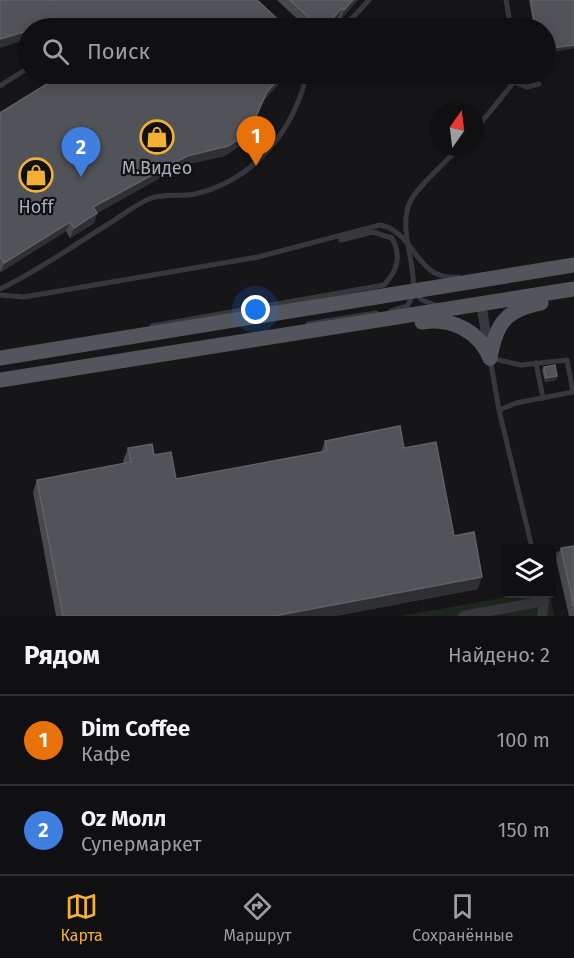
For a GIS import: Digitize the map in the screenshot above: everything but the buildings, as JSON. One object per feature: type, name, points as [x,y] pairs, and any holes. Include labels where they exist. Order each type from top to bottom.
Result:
[{"type":"main road","points":[[0,358],[574,265]]},
{"type":"main road","points":[[481,303],[488,293],[497,288],[574,275]]},
{"type":"main road","points":[[442,287],[466,293],[481,303]]},
{"type":"main road","points":[[0,380],[574,289]]},
{"type":"main road","points":[[490,358],[494,338],[508,315],[528,305],[574,297]]},
{"type":"main road","points":[[204,348],[223,354],[431,320],[449,322],[469,331],[490,358]]},
{"type":"street","points":[[481,303],[490,358]]},
{"type":"street","points":[[463,616],[543,598],[544,616]]},
{"type":"lane","points":[[352,18],[369,0]]},
{"type":"lane","points":[[506,0],[509,18]]},
{"type":"lane","points":[[0,86],[18,74]]},
{"type":"lane","points":[[0,289],[151,198],[194,194],[223,186],[243,173],[270,150],[287,125],[301,97],[304,84]]},
{"type":"lane","points":[[484,119],[512,84]]},
{"type":"lane","points":[[519,84],[527,87],[539,84]]},
{"type":"lane","points":[[89,366],[100,360],[407,306],[414,292],[405,219],[410,201],[452,156]]},
{"type":"lane","points":[[0,296],[24,297],[267,255],[380,225],[388,226],[407,243],[422,265],[441,276],[454,277],[574,258]]},
{"type":"lane","points":[[82,344],[95,336],[384,285],[394,273],[398,260],[397,248],[392,238],[373,231],[276,256],[267,255]]},
{"type":"lane","points":[[414,292],[422,300],[451,309]]},
{"type":"lane","points":[[499,410],[516,403],[573,392],[567,360],[521,365],[490,358],[499,410],[531,544]]},
{"type":"lane","points":[[536,363],[543,398]]},
{"type":"lane","points":[[556,554],[574,552]]},
{"type":"shaded area","points":[[502,598],[551,598],[554,616],[400,616]]},
{"type":"place","name":"М.Видео","points":[[157,137]]},
{"type":"place","name":"Dim Coffee","points":[[256,166]]},
{"type":"place","name":"Hoff","points":[[36,175]]},
{"type":"place","name":"Oz Молл","points":[[81,177]]}]
